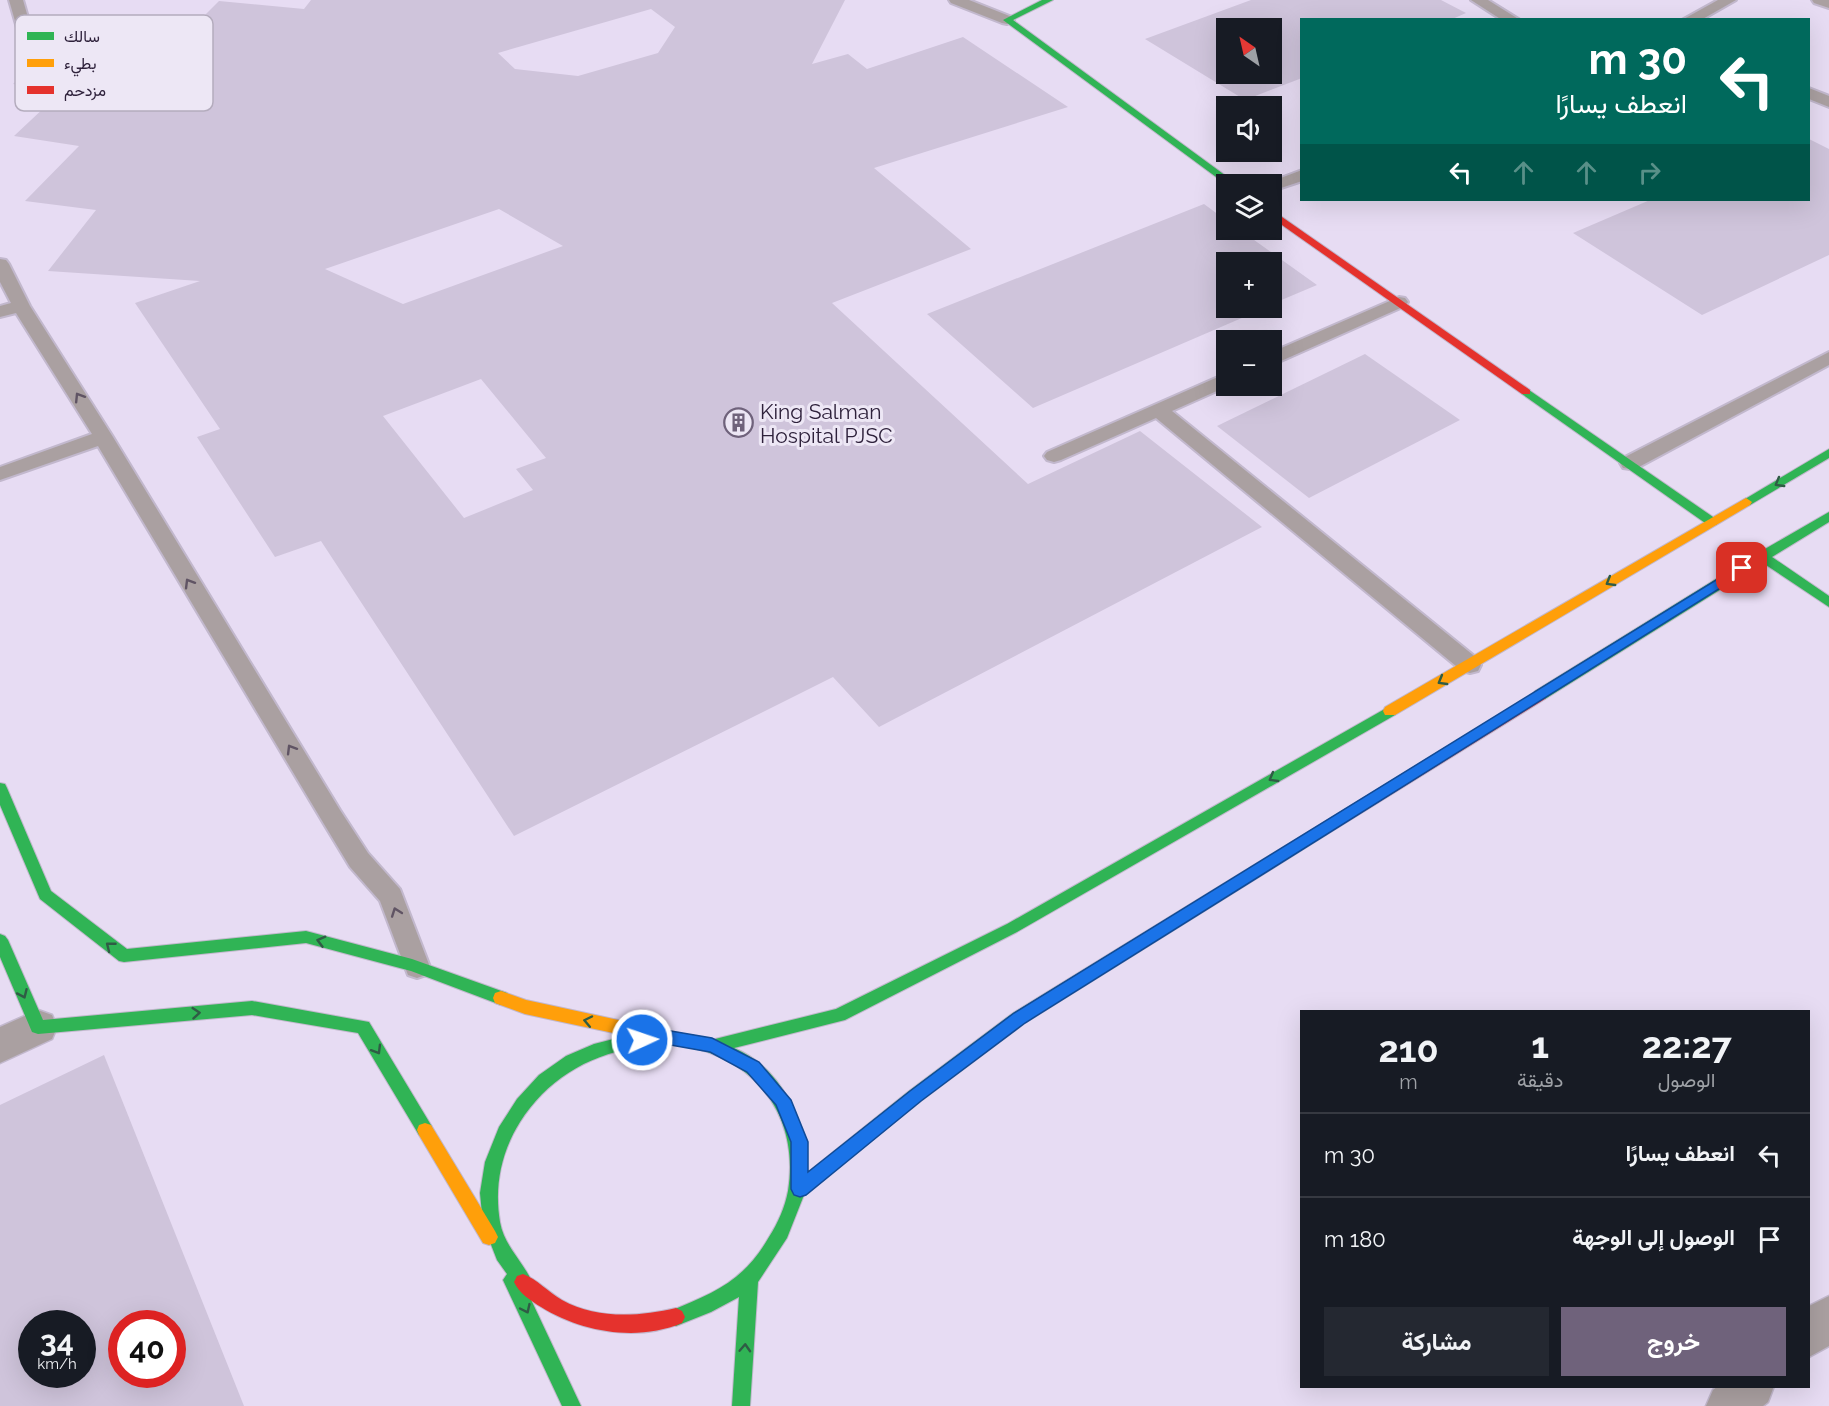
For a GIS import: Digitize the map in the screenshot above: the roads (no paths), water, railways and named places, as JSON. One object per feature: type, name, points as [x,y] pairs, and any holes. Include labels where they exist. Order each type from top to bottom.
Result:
[{"type":"street","points":[[1049,0],[1007,20],[1218,174]]},
{"type":"street","points":[[1282,220],[1712,522]]},
{"type":"street","points":[[712,1046],[839,1016],[1012,927],[1470,665],[1829,453]]},
{"type":"street","points":[[800,1189],[915,1096],[1019,1018],[1829,516]]},
{"type":"street","points":[[1762,556],[1829,602]]},
{"type":"street","points":[[0,788],[45,895],[124,956],[306,937],[417,967],[525,1008],[712,1046],[753,1067],[783,1100],[800,1142],[800,1189],[782,1237],[749,1278],[708,1306],[662,1323],[614,1326],[568,1315],[531,1292],[503,1259],[363,1027],[252,1008],[38,1027],[0,1046]]},
{"type":"street","points":[[0,940],[38,1027]]},
{"type":"street","points":[[563,1402],[503,1259],[488,1216],[490,1170],[506,1126],[535,1089],[574,1060],[619,1042],[665,1037]]},
{"type":"street","points":[[741,1406],[749,1278]]},
{"type":"street","points":[[1810,1334],[1829,1317]]},
{"type":"street","points":[[1730,1406],[1750,1388]]},
{"type":"lane","points":[[16,0],[20,15]]},
{"type":"lane","points":[[956,0],[1007,20]]},
{"type":"lane","points":[[1478,0],[1510,18]]},
{"type":"lane","points":[[1693,18],[1729,0]]},
{"type":"lane","points":[[1819,0],[1829,4]]},
{"type":"lane","points":[[1282,182],[1300,176]]},
{"type":"lane","points":[[0,264],[21,306],[103,437],[332,818],[359,860],[391,896],[417,967]]},
{"type":"lane","points":[[1282,355],[1399,302]]},
{"type":"lane","points":[[0,312],[21,306]]},
{"type":"lane","points":[[1630,463],[1829,358]]},
{"type":"lane","points":[[1054,456],[1216,384]]},
{"type":"lane","points":[[1159,410],[1470,665]]},
{"type":"lane","points":[[0,474],[103,437]]},
{"type":"place","name":"King Salman Hospital PJSC","points":[[739,423]]}]
